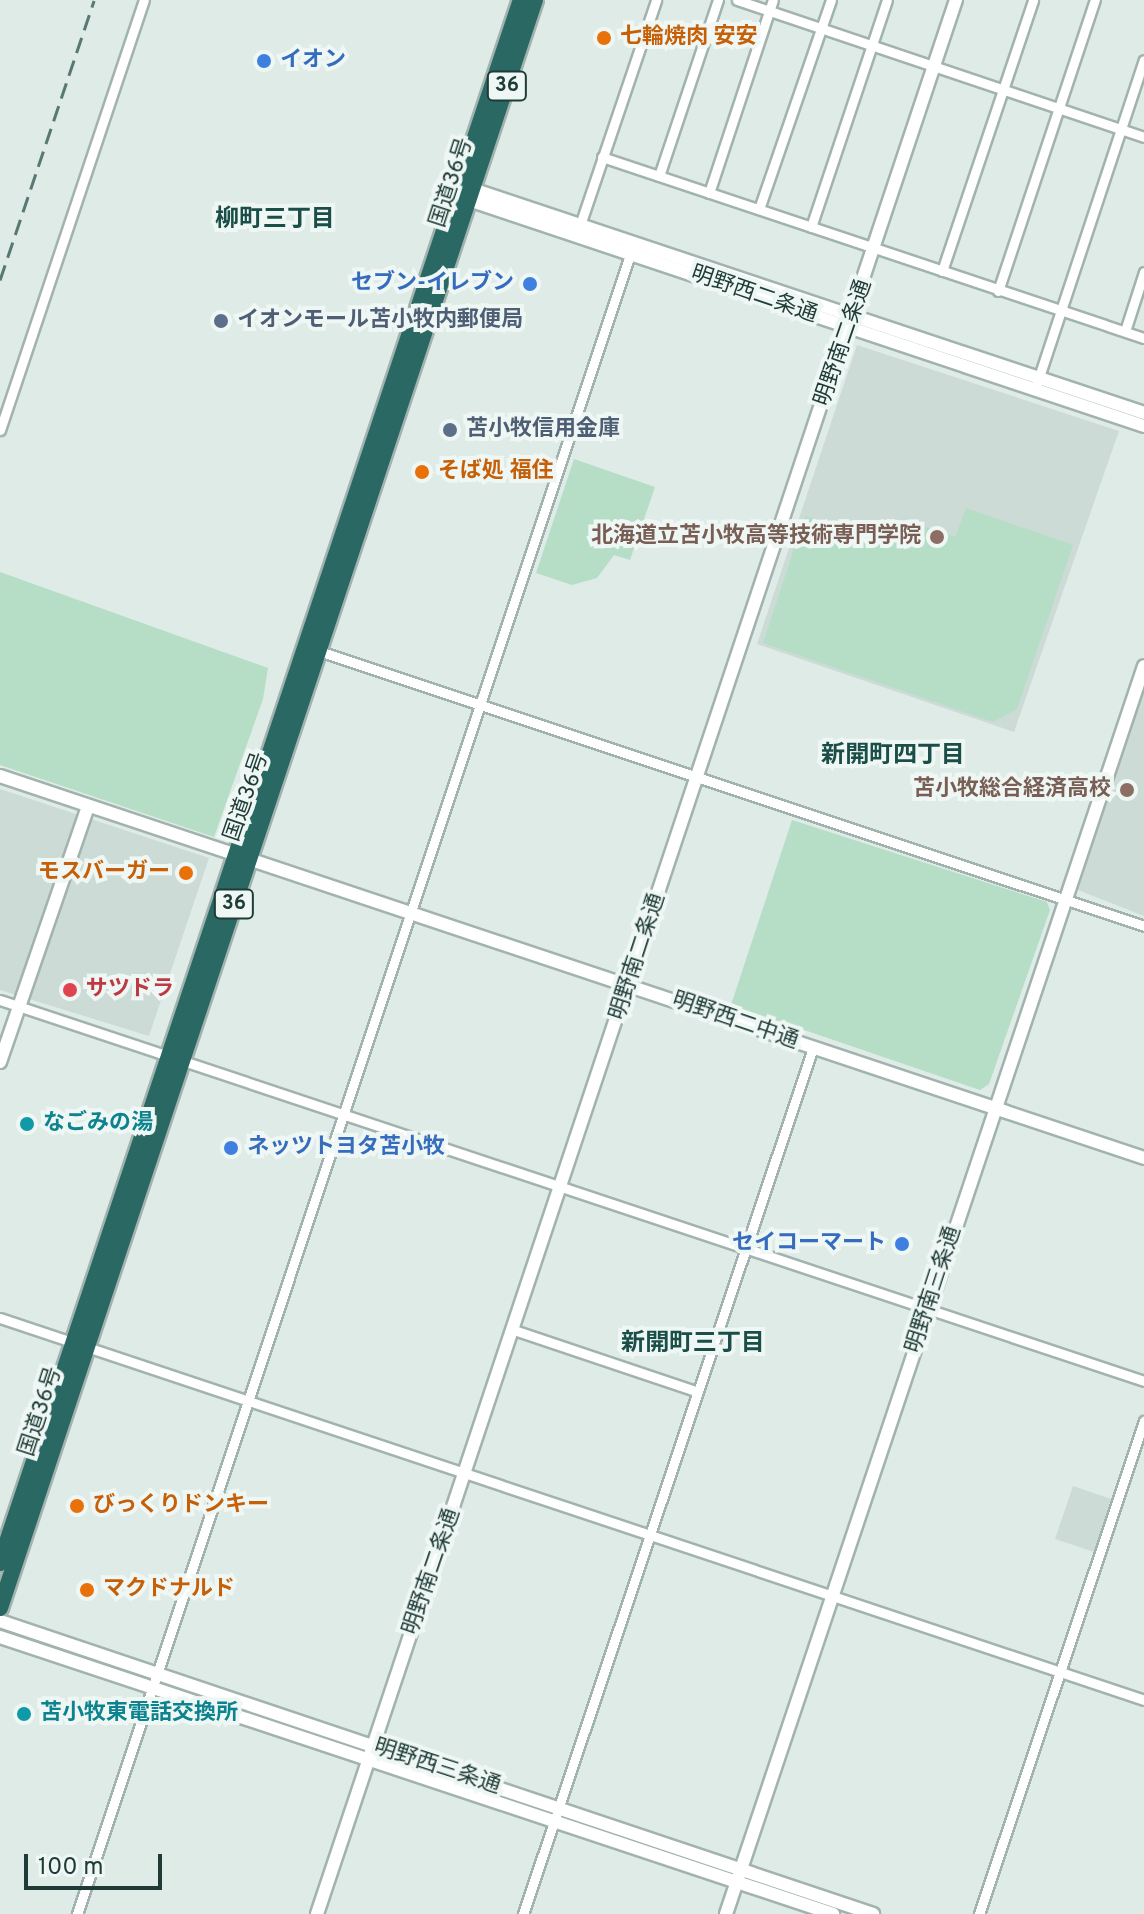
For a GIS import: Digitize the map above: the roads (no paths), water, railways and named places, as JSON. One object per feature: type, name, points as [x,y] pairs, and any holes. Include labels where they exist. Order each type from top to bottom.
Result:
[{"type":"highway","name":"国道36号","points":[[0,1563],[80,1344],[313,648],[464,192],[521,0]]},
{"type":"highway","name":"国道36号","points":[[464,192],[535,0]]},
{"type":"highway","name":"国道36号","points":[[0,1608],[80,1344]]},
{"type":"street","points":[[0,430],[144,0]]},
{"type":"street","points":[[579,230],[656,0]]},
{"type":"street","points":[[659,176],[718,0]]},
{"type":"street","points":[[737,0],[1144,137]]},
{"type":"street","points":[[709,193],[773,0]]},
{"type":"street","points":[[759,209],[831,0]]},
{"type":"street","points":[[811,227],[887,0]]},
{"type":"street","name":"明野南二条通","points":[[317,1914],[852,321],[956,0]]},
{"type":"street","points":[[942,271],[1033,0]]},
{"type":"street","points":[[998,291],[1095,0]]},
{"type":"street","points":[[1037,383],[1144,60]]},
{"type":"street","points":[[602,157],[1144,338]]},
{"type":"street","name":"明野西二条通","points":[[464,192],[1037,383],[1144,413]]},
{"type":"street","points":[[77,1914],[632,248]]},
{"type":"street","points":[[1125,331],[1144,272]]},
{"type":"street","name":"明野西二条通","points":[[1037,383],[1144,426]]},
{"type":"street","points":[[313,648],[1144,926]]},
{"type":"street","name":"明野南三条通","points":[[726,1914],[1144,666]]},
{"type":"street","name":"明野西二中通","points":[[0,776],[1144,1158]]},
{"type":"street","points":[[0,1062],[88,806]]},
{"type":"street","points":[[0,1000],[1144,1381]]},
{"type":"street","points":[[523,1914],[813,1048]]},
{"type":"street","points":[[0,1318],[246,1403],[1144,1700]]},
{"type":"street","points":[[511,1329],[698,1392]]},
{"type":"street","points":[[979,1914],[1144,1421]]},
{"type":"street","name":"明野西三条通","points":[[0,1621],[373,1746],[556,1814],[739,1876],[873,1914]]},
{"type":"street","name":"明野西三条通","points":[[0,1637],[369,1760],[556,1814]]},
{"type":"street","name":"明野西三条通","points":[[739,1876],[833,1914]]},
{"type":"railway","points":[[0,280],[94,0]]},
{"type":"place","name":"七輪焼肉 安安","points":[[604,38]]},
{"type":"place","name":"イオン","points":[[264,61]]},
{"type":"place","name":"セブン-イレブン","points":[[530,284]]},
{"type":"place","name":"イオンモール苫小牧内郵便局","points":[[221,321]]},
{"type":"place","name":"苫小牧信用金庫","points":[[450,430]]},
{"type":"place","name":"そば処 福住","points":[[422,472]]},
{"type":"place","name":"北海道立苫小牧高等技術専門学院","points":[[937,537]]},
{"type":"place","name":"苫小牧総合経済高校","points":[[1127,790]]},
{"type":"place","name":"モスバーガー","points":[[186,873]]},
{"type":"place","name":"サツドラ","points":[[70,990]]},
{"type":"place","name":"なごみの湯","points":[[27,1124]]},
{"type":"place","name":"ネッツトヨタ苫小牧","points":[[231,1148]]},
{"type":"place","name":"セイコーマート","points":[[902,1244]]},
{"type":"place","name":"びっくりドンキー","points":[[77,1506]]},
{"type":"place","name":"マクドナルド","points":[[87,1590]]},
{"type":"place","name":"苫小牧東電話交換所","points":[[24,1714]]},
{"type":"district","name":"柳町三丁目","points":[[275,221]]},
{"type":"district","name":"新開町四丁目","points":[[893,757]]},
{"type":"district","name":"新開町三丁目","points":[[693,1345]]}]
